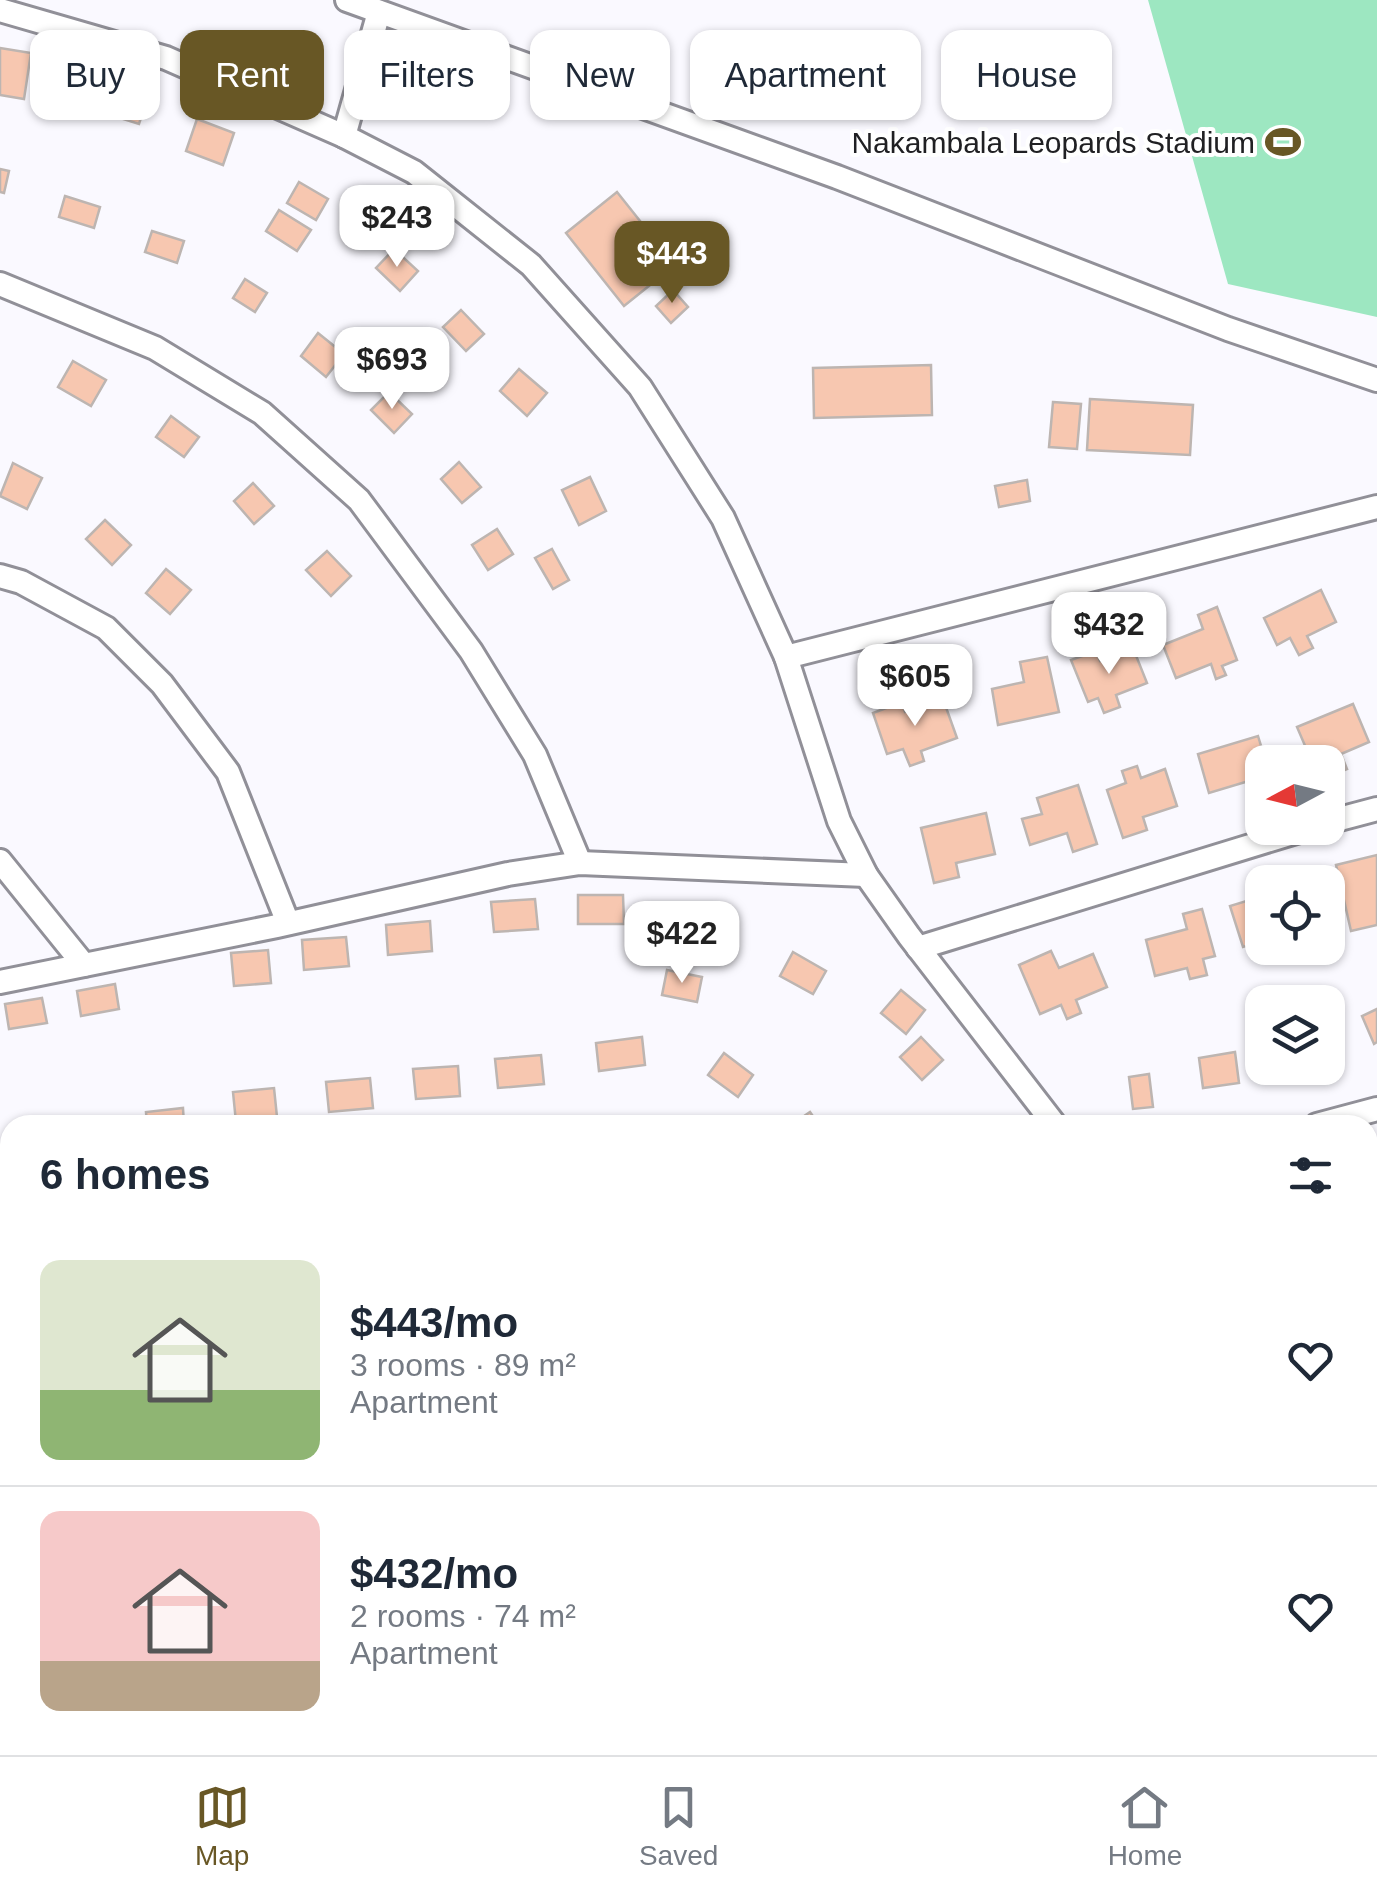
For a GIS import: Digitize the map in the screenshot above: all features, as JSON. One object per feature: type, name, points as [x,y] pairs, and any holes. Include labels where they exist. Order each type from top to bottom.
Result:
[{"type":"street","points":[[347,0],[837,177],[1228,329],[1377,380]]},
{"type":"street","points":[[0,10],[166,58],[344,136],[414,172],[531,265],[640,388],[723,518],[786,658],[839,820],[866,875],[1047,1115]]},
{"type":"street","points":[[344,136],[380,12]]},
{"type":"street","points":[[0,284],[156,348],[262,412],[359,500],[471,651],[535,754],[580,863]]},
{"type":"street","points":[[786,658],[1377,506]]},
{"type":"street","points":[[0,576],[21,582],[106,628],[162,684],[228,772],[288,923]]},
{"type":"street","points":[[1345,817],[1377,808]]},
{"type":"street","points":[[918,948],[1254,845]]},
{"type":"street","points":[[0,861],[84,965]]},
{"type":"street","points":[[0,982],[508,874],[580,863],[866,875]]},
{"type":"green space","name":"Nakambala Leopards Stadium","points":[[1148,0],[1377,0],[1377,317],[1228,284]]},
{"type":"building","points":[[0,48],[30,53],[24,99],[0,95]]},
{"type":"building","points":[[197,120],[234,133],[223,165],[186,151]]},
{"type":"building","points":[[0,169],[9,171],[4,193],[0,192]]},
{"type":"building","points":[[299,182],[328,199],[316,220],[287,203]]},
{"type":"building","points":[[617,192],[675,265],[624,306],[566,233]]},
{"type":"building","points":[[65,196],[100,207],[94,228],[59,217]]},
{"type":"building","points":[[279,210],[311,230],[297,251],[266,231]]},
{"type":"building","points":[[152,231],[184,241],[177,263],[145,252]]},
{"type":"building","points":[[394,249],[418,271],[400,291],[376,268]]},
{"type":"building","points":[[245,279],[267,293],[255,312],[233,298]]},
{"type":"building","points":[[673,290],[688,307],[671,323],[656,306]]},
{"type":"building","points":[[461,310],[484,334],[466,351],[443,327]]},
{"type":"building","points":[[318,333],[344,354],[326,377],[301,356]]},
{"type":"building","points":[[73,361],[106,380],[91,406],[58,387]]},
{"type":"building","points":[[931,365],[932,415],[814,418],[813,368]]},
{"type":"building","points":[[519,369],[547,393],[527,416],[500,391]]},
{"type":"building","points":[[389,392],[412,414],[394,433],[371,410]]},
{"type":"building","points":[[1090,399],[1193,405],[1190,455],[1087,450]]},
{"type":"building","points":[[1053,402],[1081,404],[1077,449],[1049,447]]},
{"type":"building","points":[[171,416],[199,437],[184,457],[156,437]]},
{"type":"building","points":[[459,462],[481,487],[462,503],[441,479]]},
{"type":"building","points":[[13,463],[42,478],[27,509],[0,496]]},
{"type":"building","points":[[590,477],[606,511],[579,525],[562,490]]},
{"type":"building","points":[[1027,480],[1030,501],[999,507],[995,486]]},
{"type":"building","points":[[253,483],[274,506],[254,524],[234,501]]},
{"type":"building","points":[[105,520],[131,545],[112,565],[86,539]]},
{"type":"building","points":[[497,529],[513,554],[488,570],[472,545]]},
{"type":"building","points":[[552,549],[569,580],[553,589],[535,558]]},
{"type":"building","points":[[327,551],[351,576],[331,596],[306,570]]},
{"type":"building","points":[[166,569],[191,590],[170,614],[146,593]]},
{"type":"building","points":[[1321,590],[1336,622],[1307,636],[1313,648],[1299,655],[1290,638],[1277,645],[1264,618]]},
{"type":"building","points":[[1217,607],[1237,660],[1222,666],[1226,675],[1216,679],[1211,664],[1176,678],[1163,645],[1203,629],[1198,615]]},
{"type":"building","points":[[1133,648],[1147,683],[1116,695],[1120,707],[1104,713],[1098,698],[1088,702],[1071,660],[1096,651],[1100,661]]},
{"type":"building","points":[[1047,657],[1059,712],[998,725],[992,689],[1024,682],[1020,662]]},
{"type":"building","points":[[943,699],[957,738],[921,751],[924,761],[910,766],[903,749],[887,754],[873,713],[902,702],[905,712]]},
{"type":"building","points":[[1353,704],[1369,742],[1345,752],[1345,745],[1305,745],[1297,727]]},
{"type":"building","points":[[1258,736],[1261,745],[1245,745],[1245,782],[1209,793],[1198,754]]},
{"type":"building","points":[[1137,766],[1141,778],[1165,769],[1177,806],[1143,817],[1147,830],[1123,838],[1107,790],[1126,783],[1122,771]]},
{"type":"building","points":[[1078,785],[1097,844],[1073,852],[1067,833],[1030,845],[1022,819],[1042,814],[1037,798]]},
{"type":"building","points":[[986,813],[995,854],[956,863],[959,877],[934,883],[921,828]]},
{"type":"building","points":[[1377,855],[1377,925],[1351,931],[1345,905],[1345,865],[1336,865]]},
{"type":"building","points":[[578,895],[623,895],[624,924],[578,924]]},
{"type":"building","points":[[535,899],[538,929],[494,932],[491,902]]},
{"type":"building","points":[[1245,901],[1245,946],[1243,947],[1230,906]]},
{"type":"building","points":[[1202,909],[1215,956],[1203,959],[1207,975],[1190,979],[1187,968],[1155,976],[1146,940],[1187,929],[1183,914]]},
{"type":"building","points":[[430,921],[432,951],[388,955],[386,925]]},
{"type":"building","points":[[346,937],[349,966],[304,970],[302,940]]},
{"type":"building","points":[[268,950],[271,983],[234,986],[231,953]]},
{"type":"building","points":[[1051,951],[1059,968],[1093,954],[1107,987],[1076,1000],[1081,1013],[1067,1019],[1061,1005],[1040,1014],[1019,965]]},
{"type":"building","points":[[793,952],[826,971],[813,994],[780,976]]},
{"type":"building","points":[[667,970],[702,977],[697,1002],[662,995]]},
{"type":"building","points":[[115,984],[119,1009],[81,1016],[77,991]]},
{"type":"building","points":[[901,990],[925,1010],[906,1034],[881,1013]]},
{"type":"building","points":[[42,998],[47,1023],[9,1029],[5,1004]]},
{"type":"building","points":[[1377,1009],[1377,1042],[1374,1044],[1362,1016]]},
{"type":"building","points":[[642,1037],[645,1065],[599,1071],[596,1043]]},
{"type":"building","points":[[921,1037],[943,1060],[922,1080],[900,1057]]},
{"type":"building","points":[[1235,1052],[1239,1083],[1203,1088],[1199,1058]]},
{"type":"building","points":[[724,1053],[753,1075],[738,1097],[708,1075]]},
{"type":"building","points":[[541,1055],[544,1084],[498,1088],[495,1059]]},
{"type":"building","points":[[458,1066],[460,1096],[416,1099],[413,1069]]},
{"type":"building","points":[[1149,1074],[1153,1107],[1133,1109],[1129,1077]]},
{"type":"building","points":[[370,1078],[373,1108],[329,1112],[326,1082]]},
{"type":"building","points":[[274,1088],[277,1115],[235,1115],[233,1092]]},
{"type":"building","points":[[183,1108],[183,1115],[146,1115]]},
{"type":"place","name":"Nakambala Leopards Stadium","points":[[1283,142]]}]
